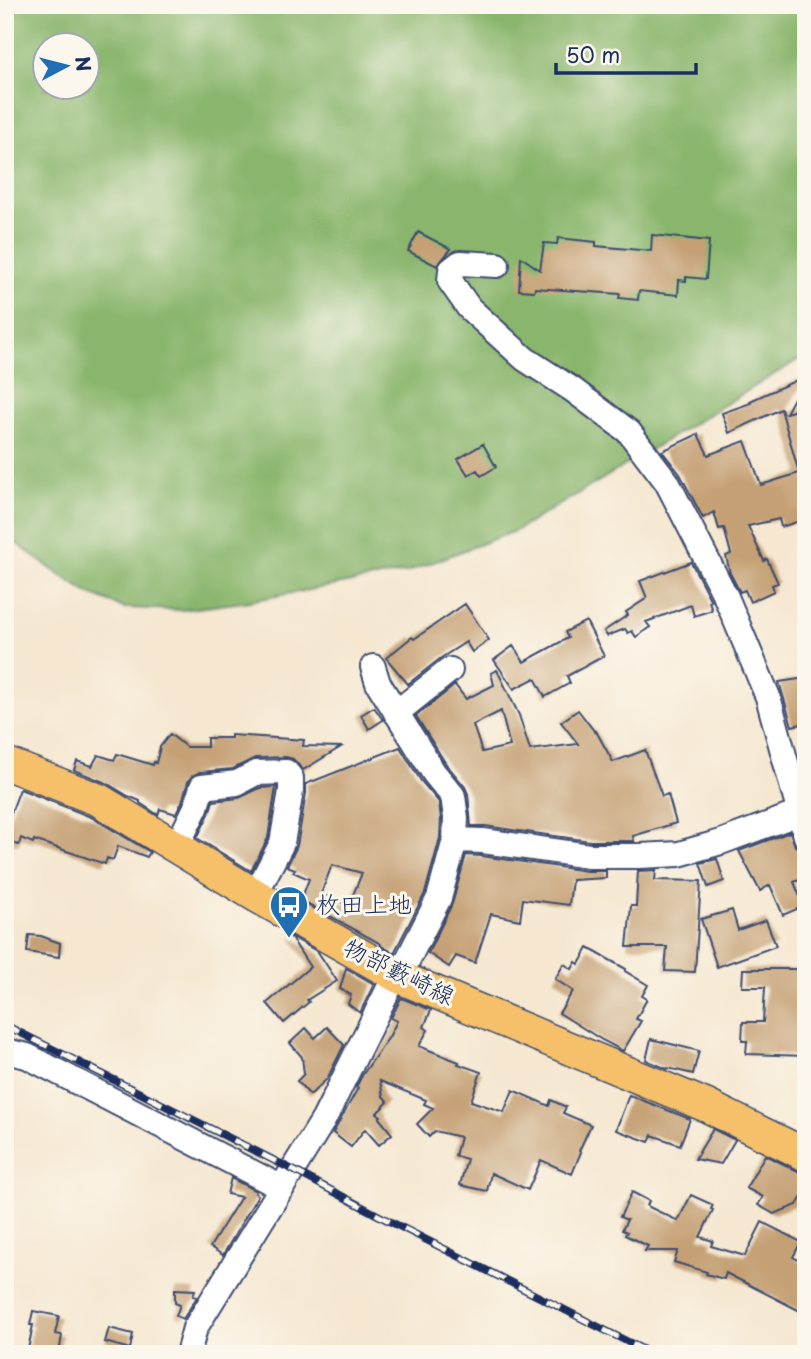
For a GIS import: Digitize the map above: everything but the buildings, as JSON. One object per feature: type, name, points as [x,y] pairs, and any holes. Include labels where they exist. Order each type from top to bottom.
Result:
[{"type":"main road","name":"物部藪崎線","points":[[5,763],[99,800],[255,895],[399,977],[707,1106],[806,1156]]},
{"type":"street","points":[[455,840],[484,841],[589,856],[640,856],[679,854],[802,824],[768,697],[726,597],[667,482],[629,432],[573,390],[525,359],[469,308],[450,281],[451,270],[460,263],[497,265]]},
{"type":"street","points":[[188,1354],[195,1328],[324,1119],[391,984],[399,977],[439,898],[455,840],[453,796],[434,773],[396,713],[378,683],[373,667]]},
{"type":"street","points":[[396,713],[450,670]]},
{"type":"street","points":[[177,846],[196,807],[202,787],[237,783],[257,773],[286,772],[291,778],[291,791],[282,843],[255,895]]},
{"type":"street","points":[[5,1052],[27,1056],[282,1188]]},
{"type":"green space","points":[[5,5],[805,5],[806,355],[517,530],[407,572],[243,602],[182,610],[124,608],[88,593],[5,535]]},
{"type":"railway","points":[[5,1025],[652,1354]]},
{"type":"place","name":"枚田上地","points":[[289,939]]}]
